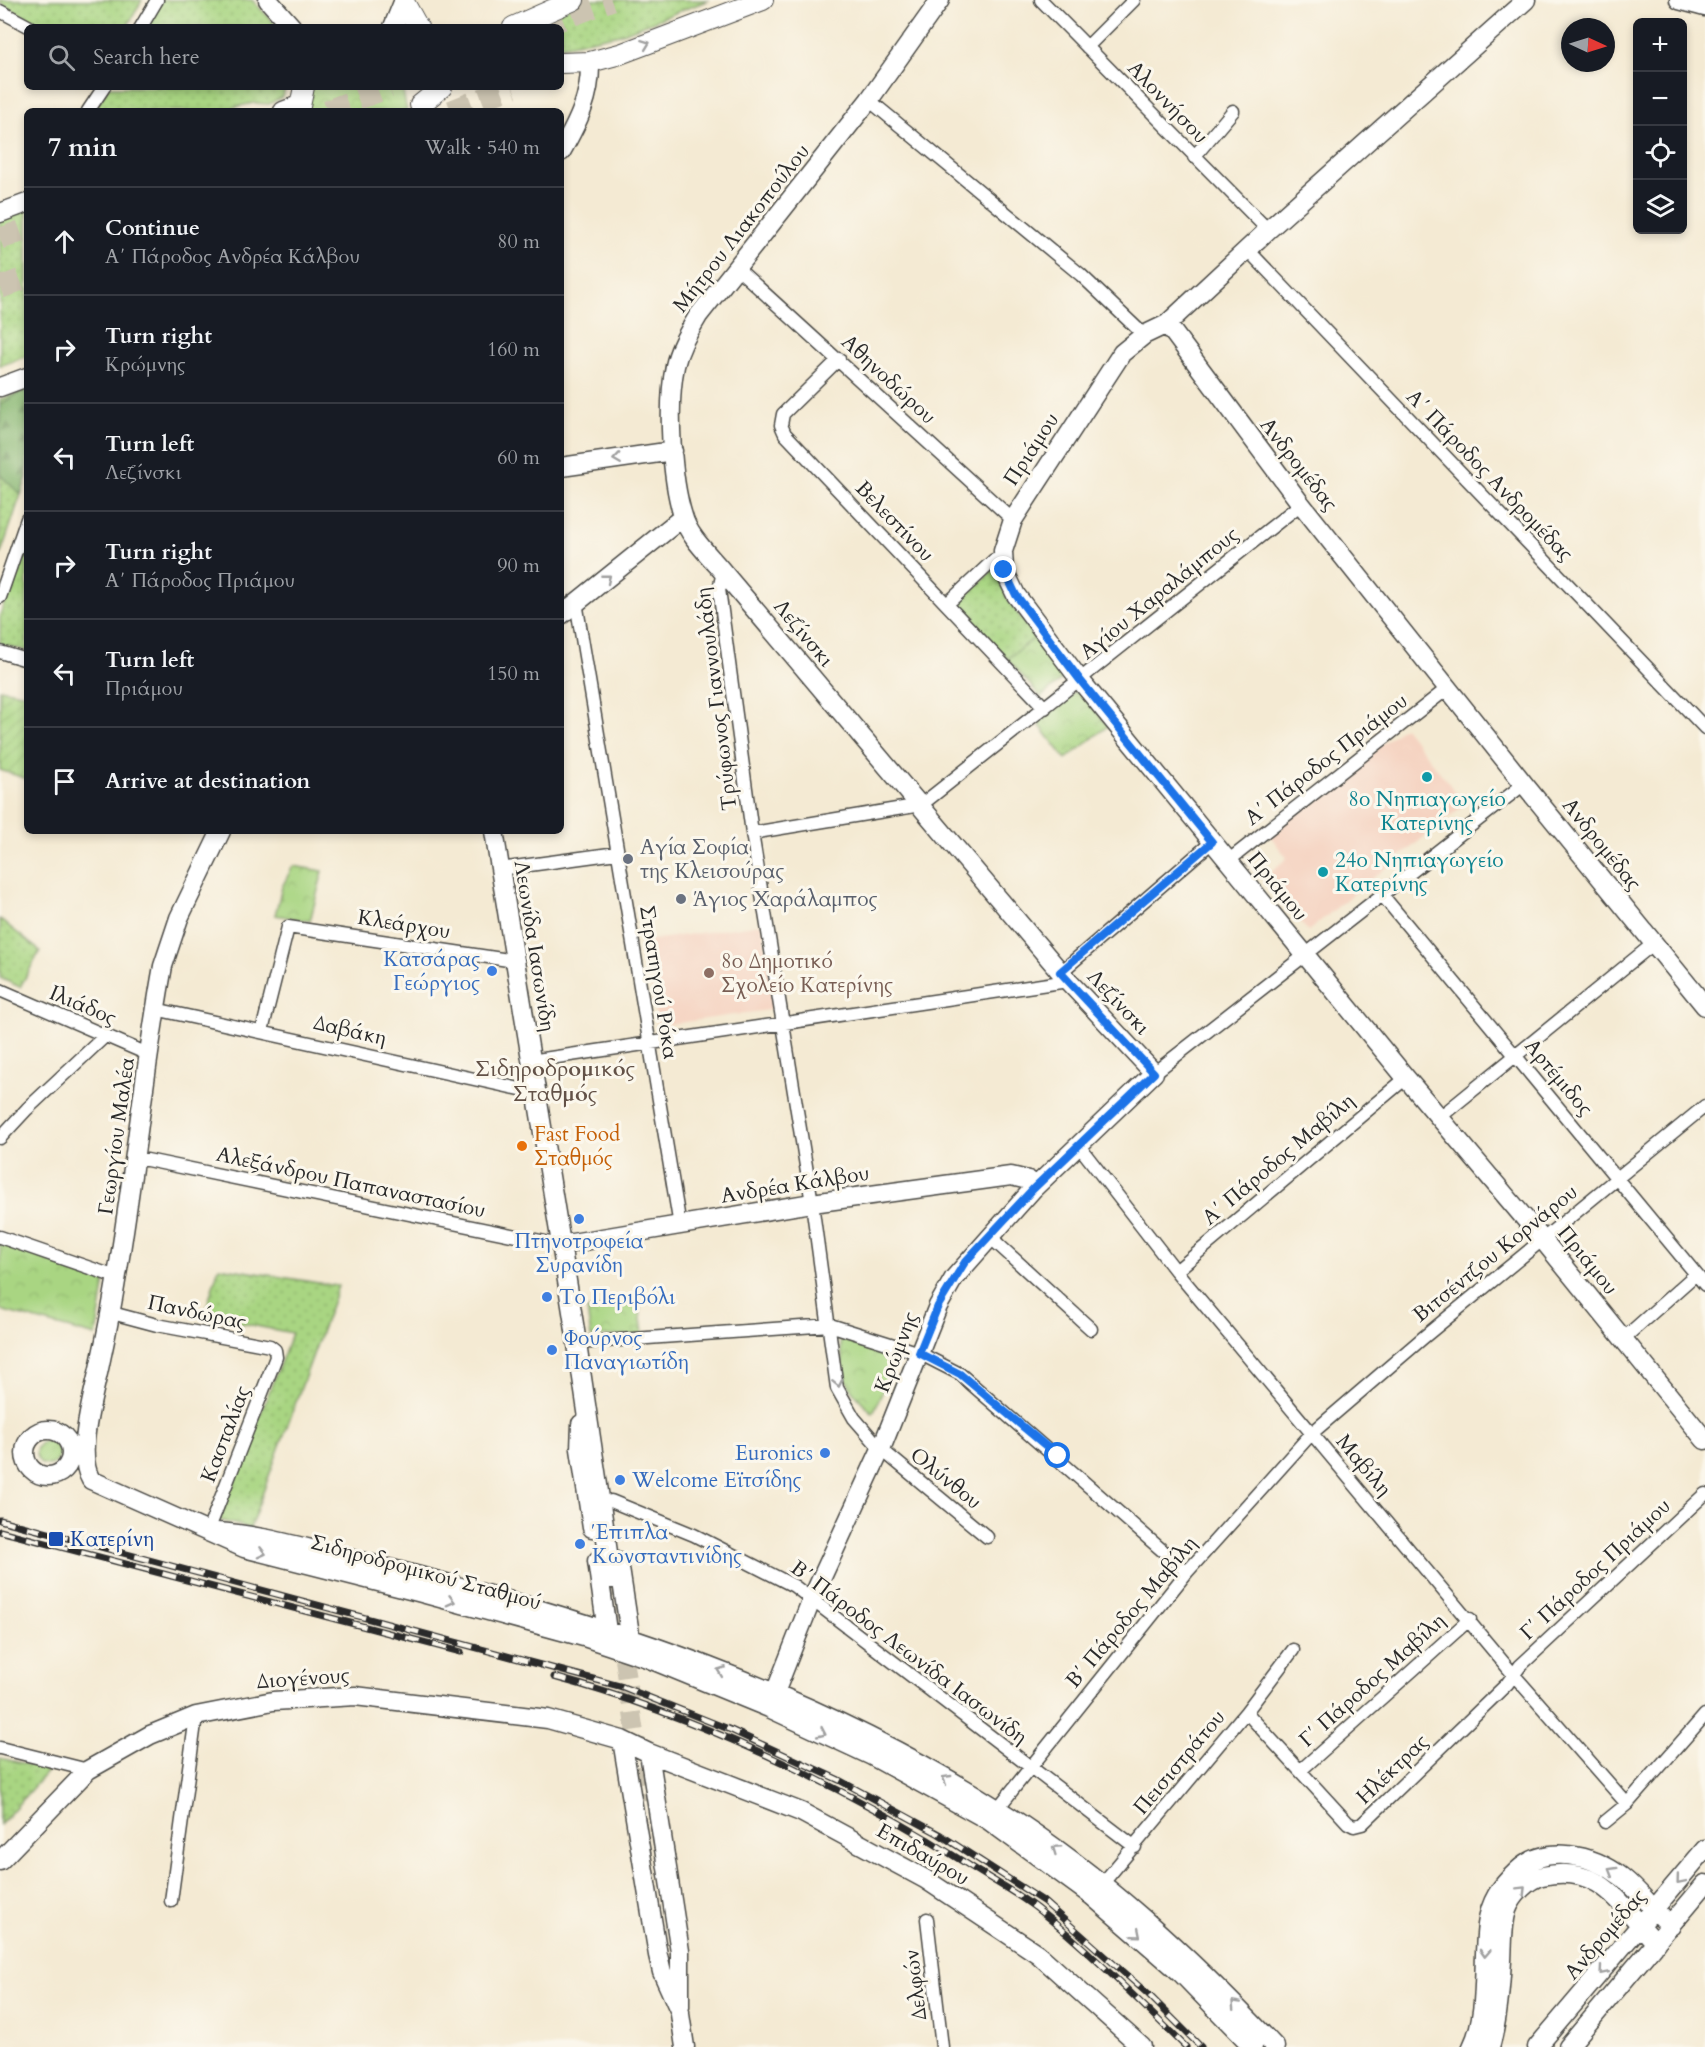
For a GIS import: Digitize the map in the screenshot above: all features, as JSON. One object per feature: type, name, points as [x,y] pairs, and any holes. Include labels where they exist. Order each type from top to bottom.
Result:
[{"type":"main road","points":[[520,24],[574,0]]},
{"type":"main road","points":[[564,63],[590,62],[620,54],[763,0]]},
{"type":"main road","points":[[404,1],[416,24]]},
{"type":"main road","points":[[419,101],[437,90]]},
{"type":"street","points":[[143,24],[157,0]]},
{"type":"street","points":[[268,0],[289,24]]},
{"type":"street","name":"Μήτρου Λιακοπούλου","points":[[683,517],[673,451],[672,394],[675,365],[683,341],[698,316],[738,269],[869,100],[940,0]]},
{"type":"street","name":"Αλοννήσου","points":[[1041,0],[1268,230]]},
{"type":"street","points":[[1087,47],[1134,0]]},
{"type":"street","points":[[1167,324],[1268,230],[1526,0]]},
{"type":"street","points":[[1679,0],[1705,7]]},
{"type":"street","points":[[394,24],[404,1]]},
{"type":"street","points":[[0,11],[24,24]]},
{"type":"street","points":[[564,146],[583,111],[588,92],[590,62]]},
{"type":"street","points":[[90,108],[102,90]]},
{"type":"street","points":[[869,100],[1081,275],[1144,334]]},
{"type":"street","points":[[1194,157],[1233,111]]},
{"type":"street","points":[[0,213],[24,204]]},
{"type":"street","name":"Α΄ Πάροδος Ανδρομέδας","points":[[1247,249],[1705,728]]},
{"type":"street","name":"Αθηνοδώρου","points":[[738,269],[839,359],[1012,520]]},
{"type":"street","name":"Πριάμου","points":[[1167,324],[1144,334],[1122,353],[1012,520],[1003,551],[1003,560],[1004,570],[1016,595],[1080,680],[1212,842],[1543,1240],[1705,1440]]},
{"type":"street","name":"Ανδρομέδας","points":[[1167,324],[1301,504],[1524,784],[1705,1006]]},
{"type":"street","name":"Βελεστίνου","points":[[839,359],[783,414],[781,425],[785,434],[1045,708]]},
{"type":"street","points":[[0,387],[24,378]]},
{"type":"street","points":[[564,467],[673,451]]},
{"type":"street","name":"Αγίου Χαραλάμπους","points":[[752,833],[921,805],[1301,504]]},
{"type":"street","points":[[564,612],[683,517]]},
{"type":"street","name":"Λεζίνσκι","points":[[683,517],[723,572],[1064,976],[1154,1073]]},
{"type":"street","points":[[0,597],[24,528]]},
{"type":"street","points":[[947,604],[994,560],[1003,560]]},
{"type":"street","name":"Τρύφωνος Γιαννουλάδη","points":[[723,572],[719,589],[752,833],[812,1203],[837,1388],[854,1418],[881,1449]]},
{"type":"street","name":"Στρατηγού Ρόκα","points":[[576,602],[680,1226]]},
{"type":"street","points":[[0,652],[24,659]]},
{"type":"street","name":"Α΄ Πάροδος Πριάμου","points":[[1228,861],[1448,688]]},
{"type":"street","points":[[1154,1073],[1306,957],[1524,784]]},
{"type":"street","name":"Γεωργίου Μαλέα","points":[[85,1456],[88,1426],[119,1278],[155,1009],[170,940],[220,834]]},
{"type":"street","name":"Λεωνίδα Ιασωνίδη","points":[[494,834],[585,1393]]},
{"type":"street","points":[[530,1061],[1064,976],[1212,842]]},
{"type":"street","points":[[500,869],[617,853]]},
{"type":"street","name":"Αρτέμιδος","points":[[1383,896],[1705,1285]]},
{"type":"street","name":"Κλεάρχου","points":[[262,1031],[288,927],[515,961]]},
{"type":"street","points":[[1440,1117],[1653,944]]},
{"type":"street","name":"Ιλιάδος","points":[[0,990],[150,1055]]},
{"type":"street","name":"Δαβάκη","points":[[155,1009],[520,1089],[535,1089]]},
{"type":"street","points":[[0,1138],[27,1109],[105,1036]]},
{"type":"street","name":"Κρώμνης","points":[[772,1700],[811,1601],[881,1449],[938,1306],[954,1278],[989,1236],[1036,1186],[1154,1073]]},
{"type":"street","name":"Α΄ Πάροδος Μαβίλη","points":[[1176,1271],[1406,1078]]},
{"type":"street","name":"Βιτσέντζου Κορνάρου","points":[[1312,1433],[1424,1336],[1705,1106]]},
{"type":"street","name":"Μαβίλη","points":[[1079,1146],[1176,1271],[1470,1619],[1513,1674],[1627,1804]]},
{"type":"street","name":"Αλεξάνδρου Παπαναστασίου","points":[[135,1160],[147,1160],[560,1245]]},
{"type":"street","name":"Ανδρέα Κάλβου","points":[[560,1245],[812,1203],[1011,1176],[1028,1180],[1036,1186]]},
{"type":"street","points":[[989,1236],[1091,1329]]},
{"type":"street","points":[[0,1237],[119,1278]]},
{"type":"street","points":[[1623,1338],[1696,1274]]},
{"type":"street","name":"Πανδώρας","points":[[112,1313],[157,1325],[270,1346],[275,1350]]},
{"type":"street","points":[[577,1343],[830,1325],[919,1353],[960,1374],[1187,1572]]},
{"type":"street","name":"Κασταλίας","points":[[208,1531],[276,1357],[275,1350]]},
{"type":"street","points":[[585,1393],[600,1433],[632,1646]]},
{"type":"street","points":[[585,1393],[612,1579]]},
{"type":"street","points":[[585,1393],[580,1449],[608,1638]]},
{"type":"street","points":[[64,1437],[88,1426]]},
{"type":"street","points":[[52,1430],[64,1437],[85,1456],[57,1474],[41,1476],[30,1469],[24,1454],[25,1446],[36,1433],[52,1430]]},
{"type":"street","name":"Β΄ Πάροδος Μαβίλη","points":[[992,1814],[1187,1572],[1312,1433]]},
{"type":"street","points":[[64,1437],[70,1459],[67,1466]]},
{"type":"street","name":"Ολύνθου","points":[[881,1449],[987,1537]]},
{"type":"street","name":"Σιδηροδρομικού Σταθμού","points":[[85,1456],[86,1468],[91,1480],[244,1548],[420,1584],[608,1638],[772,1700],[902,1771],[992,1814],[1097,1891]]},
{"type":"street","name":"Γ΄ Πάροδος Πριάμου","points":[[1513,1674],[1705,1494]]},
{"type":"street","name":"Β΄ Πάροδος Λεωνίδα Ιασωνίδη","points":[[610,1501],[694,1535],[794,1586],[1134,1847]]},
{"type":"street","name":"Γ΄ Πάροδος Μαβίλη","points":[[1301,1770],[1470,1619]]},
{"type":"street","name":"Πεισιστράτου","points":[[1097,1891],[1246,1712],[1293,1650]]},
{"type":"street","name":"Ηλέκτρας","points":[[1246,1712],[1348,1823],[1354,1826],[1362,1824],[1507,1684],[1513,1674]]},
{"type":"street","name":"Διογένους","points":[[0,1861],[88,1770],[150,1735],[196,1716],[273,1701],[356,1695],[548,1719],[635,1746]]},
{"type":"street","points":[[1605,1822],[1627,1804],[1705,1715]]},
{"type":"street","points":[[171,1901],[196,1716]]},
{"type":"street","points":[[635,1746],[658,1955],[662,1972],[680,2012]]},
{"type":"street","points":[[635,1746],[680,1951],[680,2012]]},
{"type":"street","name":"Επιδαύρου","points":[[635,1746],[801,1812],[925,1879],[1038,1954],[1142,2047]]},
{"type":"street","points":[[0,1748],[88,1770]]},
{"type":"street","points":[[645,1800],[686,2047]]},
{"type":"street","name":"Ανδρομέδας","points":[[1537,2047],[1705,1849]]},
{"type":"street","points":[[1472,2047],[1476,2038],[1483,1990],[1490,1911],[1502,1885],[1521,1867],[1544,1855],[1565,1854],[1594,1862],[1623,1879],[1671,1926]]},
{"type":"street","points":[[1490,2047],[1497,2024],[1507,1910],[1523,1887],[1538,1877],[1561,1872],[1576,1873],[1604,1885],[1656,1943]]},
{"type":"street","name":"Ανδρομέδας","points":[[1568,2047],[1705,1884]]},
{"type":"street","points":[[1097,1891],[1253,2047]]},
{"type":"street","points":[[1097,1891],[1192,1962],[1275,2047]]},
{"type":"street","name":"Δελφών","points":[[927,1919],[942,2047]]},
{"type":"shaded area","points":[[1404,727],[1465,804],[1308,931],[1263,879],[1287,858],[1268,833]]},
{"type":"shaded area","name":"8ο Δημοτικό Σχολείο Κατερίνης","points":[[762,924],[775,1009],[657,1026],[645,941]]},
{"type":"green space","points":[[0,0],[142,0],[129,24],[38,24],[0,3]]},
{"type":"green space","points":[[161,0],[252,0],[275,24],[147,24]]},
{"type":"green space","points":[[582,0],[709,0],[620,34],[564,45],[564,24],[537,24]]},
{"type":"green space","points":[[106,90],[285,90],[282,97],[269,104],[254,103],[230,108],[96,108]]},
{"type":"green space","points":[[310,90],[403,90],[406,108],[307,108]]},
{"type":"green space","points":[[24,210],[24,357],[0,366],[0,219]]},
{"type":"green space","points":[[24,390],[24,486],[0,556],[0,399]]},
{"type":"green space","points":[[24,392],[24,486],[21,495],[0,475],[0,404]]},
{"type":"green space","points":[[24,548],[24,650],[0,644],[0,615]]},
{"type":"green space","points":[[994,569],[1011,605],[1036,637],[1007,659],[956,605]]},
{"type":"green space","points":[[1036,637],[1066,676],[1041,697],[1007,659]]},
{"type":"green space","points":[[0,689],[24,693],[24,778],[0,770]]},
{"type":"green space","points":[[1078,689],[1108,726],[1066,759],[1037,722]]},
{"type":"green space","points":[[293,866],[323,871],[310,921],[275,915],[282,887]]},
{"type":"green space","points":[[0,919],[40,951],[20,987],[0,978]]},
{"type":"green space","points":[[0,1243],[105,1280],[96,1336],[0,1310]]},
{"type":"green space","points":[[219,1267],[338,1286],[250,1528],[219,1520],[292,1333],[204,1316]]},
{"type":"green space","points":[[639,1303],[643,1334],[591,1337],[587,1310]]},
{"type":"green space","points":[[840,1339],[880,1352],[893,1368],[873,1413],[855,1394],[846,1380]]},
{"type":"green space","points":[[48,1441],[56,1445],[60,1453],[56,1461],[48,1465],[40,1461],[36,1453],[40,1445]]},
{"type":"green space","points":[[0,1758],[49,1769],[0,1825]]},
{"type":"tunnel","points":[[550,24],[611,0]]},
{"type":"tunnel","points":[[335,108],[381,90]]},
{"type":"tunnel","points":[[459,108],[505,90]]},
{"type":"tunnel","points":[[0,239],[24,230]]},
{"type":"tunnel","points":[[0,288],[24,278]]},
{"type":"tunnel","points":[[612,1579],[645,1800]]},
{"type":"railway","points":[[0,1520],[623,1687],[731,1730],[839,1780],[939,1834],[1043,1901],[1149,1995],[1201,2047]]},
{"type":"railway","points":[[0,1531],[461,1652]]},
{"type":"railway","points":[[554,1677],[606,1692],[714,1732],[820,1781],[920,1835],[1036,1908],[1094,1958],[1186,2047]]},
{"type":"place","name":"8ο Νηπιαγωγείο Κατερίνης","points":[[1427,777]]},
{"type":"place","name":"Αγία Σοφία της Κλεισούρας","points":[[628,859]]},
{"type":"place","name":"24ο Νηπιαγωγείο Κατερίνης","points":[[1323,872]]},
{"type":"place","name":"Άγιος Χαράλαμπος","points":[[681,899]]},
{"type":"place","name":"Κατσάρας Γεώργιος","points":[[492,971]]},
{"type":"place","name":"8ο Δημοτικό Σχολείο Κατερίνης","points":[[709,973]]},
{"type":"place","name":"Fast Food Σταθμός","points":[[522,1146]]},
{"type":"place","name":"Πτηνοτροφεία Συρανίδη","points":[[579,1219]]},
{"type":"place","name":"Το Περιβόλι","points":[[547,1297]]},
{"type":"place","name":"Φούρνος Παναγιωτίδη","points":[[552,1350]]},
{"type":"place","name":"Euronics","points":[[825,1453]]},
{"type":"place","name":"Welcome Eϊτσίδης","points":[[620,1480]]},
{"type":"place","name":"Κατερίνη","points":[[56,1539]]},
{"type":"place","name":"Έπιπλα Κωνσταντινίδης","points":[[580,1544]]},
{"type":"district","name":"Σιδηροδρομικός Σταθμός","points":[[555,1080]]},
{"type":"route","points":[[1004,570],[1016,595],[1080,680],[1118,723],[1212,842],[1060,972],[1154,1073],[1033,1189],[965,1262],[938,1306],[919,1353],[941,1362],[960,1374],[1058,1456]]}]
